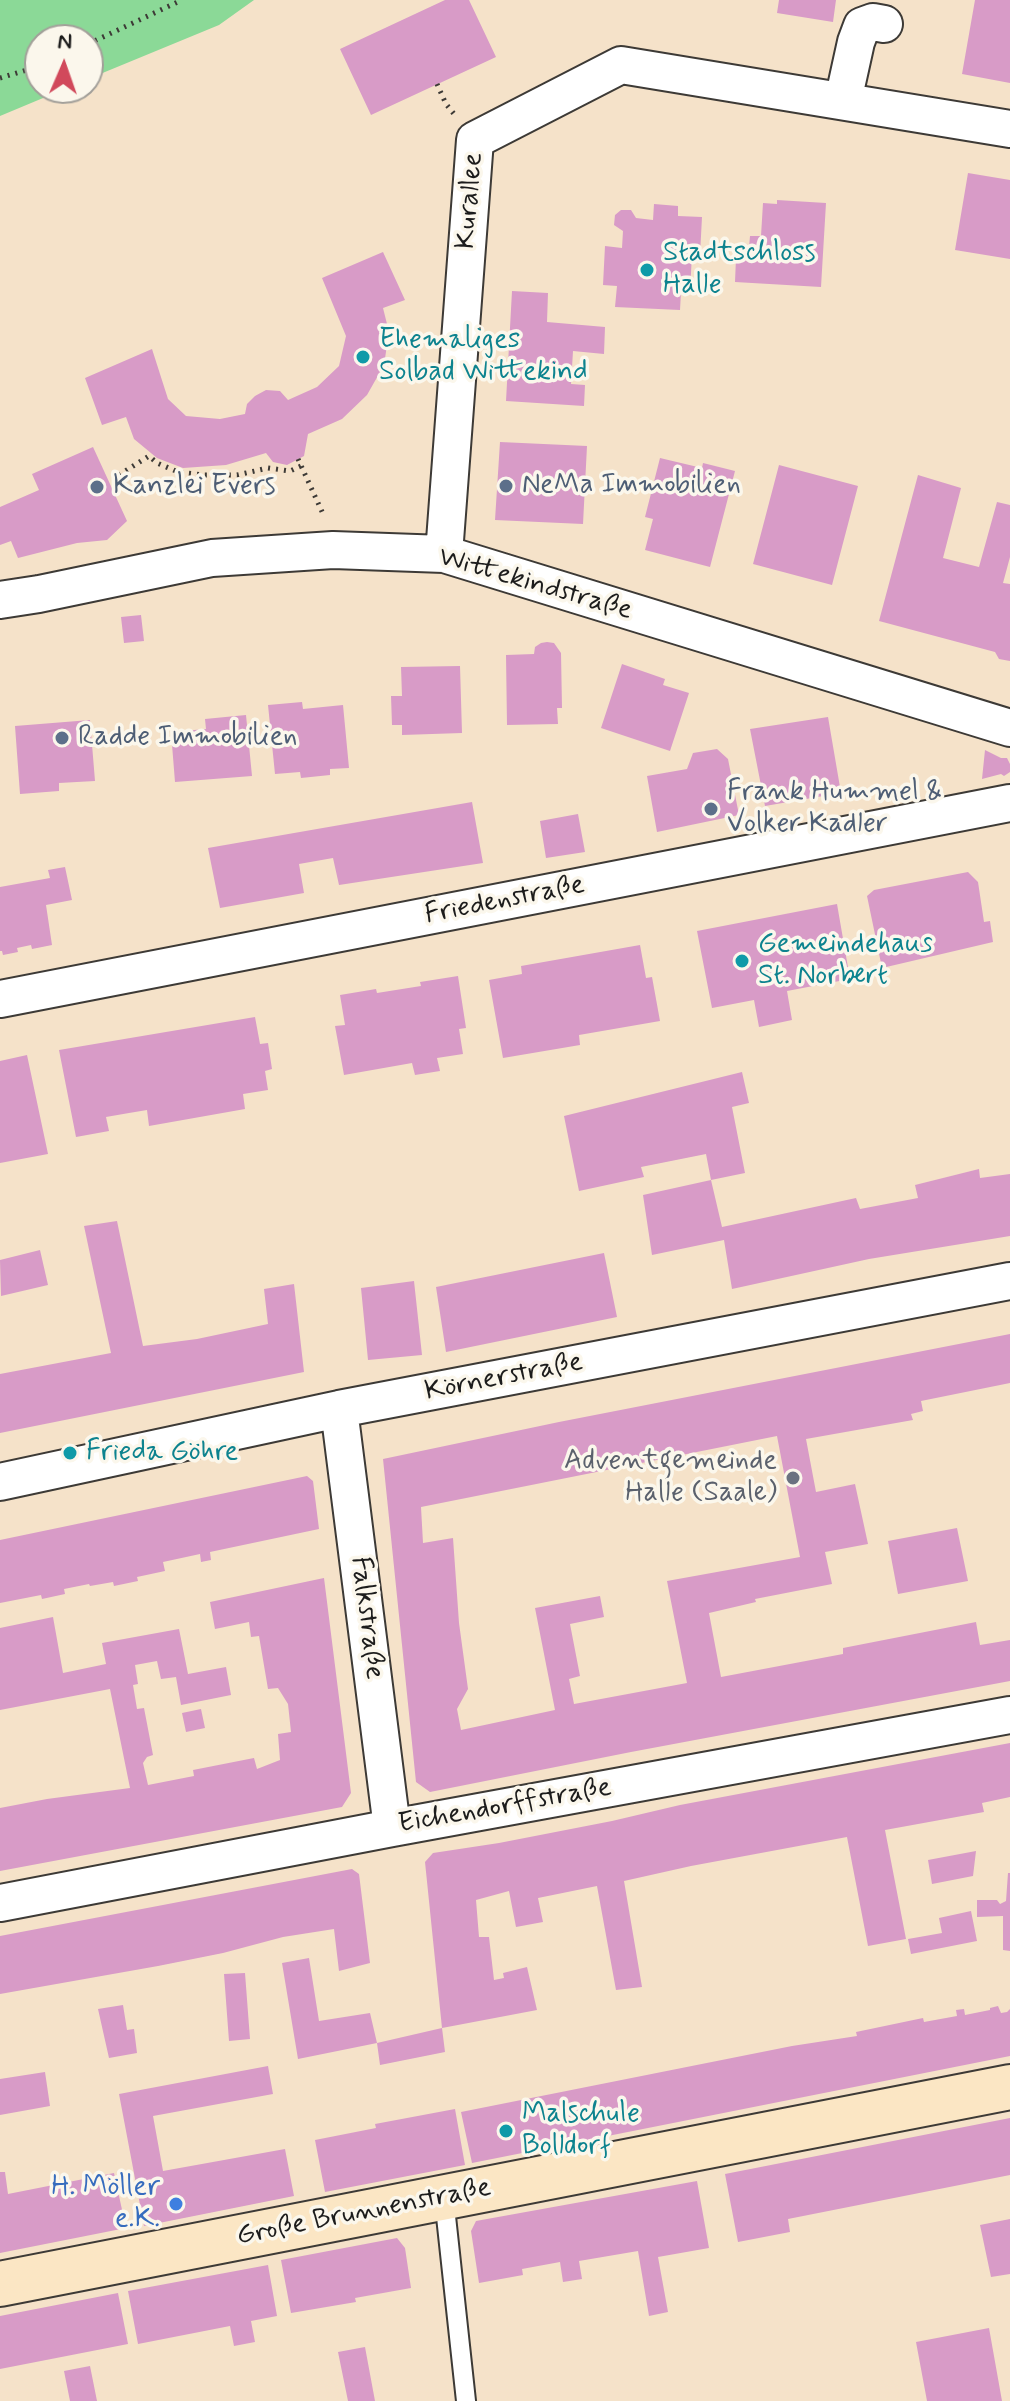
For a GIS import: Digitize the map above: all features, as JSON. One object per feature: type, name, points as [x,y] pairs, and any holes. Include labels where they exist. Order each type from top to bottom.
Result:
[{"type":"main road","name":"Große Brunnenstraße","points":[[0,2284],[1010,2087]]},
{"type":"street","points":[[843,101],[862,26],[873,22],[884,24]]},
{"type":"street","name":"Kurallee","points":[[444,554],[475,140],[621,65],[1010,129]]},
{"type":"street","name":"Wittekindstraße","points":[[0,600],[212,558],[333,550],[444,554],[1010,728]]},
{"type":"street","name":"Friedenstraße","points":[[0,999],[1010,803]]},
{"type":"street","name":"Körnerstraße","points":[[0,1482],[339,1409],[1010,1281]]},
{"type":"street","name":"Falkstraße","points":[[339,1409],[392,1828]]},
{"type":"street","name":"Eichendorffstraße","points":[[0,1903],[1010,1715]]},
{"type":"lane","points":[[444,2198],[466,2401]]},
{"type":"path","points":[[104,37],[182,0]]},
{"type":"path","points":[[0,78],[24,71]]},
{"type":"path","points":[[437,84],[446,104]]},
{"type":"path","points":[[119,475],[149,456],[178,472],[204,475],[237,475],[268,468],[290,471],[301,466]]},
{"type":"path","points":[[298,459],[313,492]]},
{"type":"green space","points":[[0,0],[254,0],[219,25],[104,72],[104,24],[24,24],[24,104],[29,104],[0,116]]},
{"type":"building","points":[[445,0],[469,0],[496,57],[371,115],[340,49]]},
{"type":"building","points":[[779,0],[836,0],[833,22],[777,13]]},
{"type":"building","points":[[975,0],[1010,0],[1010,83],[962,74]]},
{"type":"building","points":[[968,173],[1010,180],[1010,259],[955,250]]},
{"type":"building","points":[[777,200],[826,203],[821,287],[735,282],[736,258],[748,259],[750,236],[761,236],[763,203],[777,204]]},
{"type":"building","name":"Stadtschloss Halle","points":[[654,204],[678,206],[678,216],[702,217],[700,255],[692,254],[690,292],[681,292],[680,310],[615,307],[617,286],[603,285],[605,246],[622,248],[623,231],[614,225],[615,215],[621,210],[631,210],[636,218],[653,220]]},
{"type":"building","name":"Ehemaliges Solbad Wittekind","points":[[383,252],[405,300],[383,308],[389,332],[384,365],[367,395],[342,419],[308,434],[304,456],[287,465],[273,462],[266,453],[226,465],[183,468],[157,458],[134,439],[126,417],[102,425],[85,378],[152,349],[168,399],[186,416],[220,419],[245,414],[247,404],[266,390],[280,391],[288,400],[317,387],[339,366],[346,336],[322,278]]},
{"type":"building","points":[[512,291],[548,293],[547,322],[605,327],[604,354],[573,351],[571,384],[585,385],[584,406],[506,401]]},
{"type":"building","points":[[500,442],[587,446],[583,524],[495,520]]},
{"type":"building","points":[[93,447],[127,521],[107,540],[77,543],[18,558],[11,541],[0,545],[0,507],[39,490],[32,474]]},
{"type":"building","points":[[660,458],[702,468],[703,463],[735,471],[710,567],[645,550],[653,519],[645,517]]},
{"type":"building","points":[[779,465],[858,486],[832,585],[753,564]]},
{"type":"building","points":[[918,475],[961,488],[943,558],[979,567],[997,502],[1010,505],[1010,557],[1003,583],[1010,584],[1010,661],[999,659],[995,652],[879,621]]},
{"type":"building","points":[[141,615],[144,641],[124,643],[121,617]]},
{"type":"building","points":[[547,642],[554,643],[561,653],[562,708],[557,708],[558,724],[507,725],[506,655],[534,654],[535,647]]},
{"type":"building","points":[[622,664],[665,679],[663,685],[689,693],[670,751],[601,728]]},
{"type":"building","points":[[460,666],[462,733],[402,735],[402,725],[392,725],[391,696],[402,696],[401,667]]},
{"type":"building","points":[[302,702],[303,709],[343,705],[349,768],[330,769],[330,775],[301,778],[300,772],[275,774],[268,705]]},
{"type":"building","points":[[246,715],[252,776],[175,782],[171,732],[206,729],[205,719]]},
{"type":"building","points":[[828,717],[841,793],[765,806],[750,729]]},
{"type":"building","points":[[90,720],[95,781],[59,783],[59,791],[20,794],[15,726]]},
{"type":"building","points":[[717,749],[728,759],[739,815],[657,832],[647,776],[687,769],[693,753]]},
{"type":"building","points":[[985,750],[1007,758],[1010,772],[1004,776],[982,779]]},
{"type":"building","points":[[472,802],[483,863],[339,885],[333,858],[299,864],[304,893],[220,908],[208,848]]},
{"type":"building","points":[[578,814],[585,852],[546,858],[540,821]]},
{"type":"building","points":[[65,867],[72,900],[46,905],[52,945],[32,949],[31,945],[3,955],[0,951],[0,887],[50,878],[48,870]]},
{"type":"building","points":[[968,872],[978,882],[984,922],[990,921],[993,942],[882,968],[867,896],[874,890]]},
{"type":"building","points":[[837,904],[850,979],[787,991],[792,1020],[759,1027],[754,1000],[712,1008],[697,931]]},
{"type":"building","points":[[640,945],[646,978],[652,977],[660,1021],[579,1035],[580,1045],[503,1058],[489,980],[522,974],[521,966]]},
{"type":"building","points":[[458,976],[466,1028],[459,1029],[463,1054],[437,1058],[440,1071],[415,1075],[412,1063],[344,1075],[335,1026],[345,1025],[340,995],[421,986],[420,982]]},
{"type":"building","points":[[255,1017],[260,1044],[268,1043],[272,1069],[265,1071],[268,1090],[243,1094],[245,1109],[149,1126],[147,1110],[106,1117],[109,1131],[76,1137],[59,1050]]},
{"type":"building","points":[[27,1055],[48,1154],[0,1163],[0,1061]]},
{"type":"building","points":[[742,1072],[749,1103],[732,1107],[745,1173],[711,1180],[706,1154],[641,1167],[644,1177],[579,1191],[564,1116]]},
{"type":"building","points":[[979,1169],[980,1178],[1010,1174],[1010,1236],[869,1259],[732,1289],[724,1240],[652,1255],[643,1195],[711,1180],[722,1227],[856,1198],[860,1209],[918,1198],[915,1185]]},
{"type":"building","points":[[117,1221],[143,1346],[197,1339],[268,1324],[264,1289],[294,1284],[304,1372],[0,1433],[0,1374],[111,1353],[84,1226]]},
{"type":"building","points":[[40,1250],[48,1285],[1,1296],[0,1260]]},
{"type":"building","points":[[604,1253],[617,1317],[446,1352],[436,1287]]},
{"type":"building","points":[[414,1281],[422,1355],[368,1360],[361,1288]]},
{"type":"building","points":[[1010,1334],[1010,1383],[921,1401],[923,1411],[911,1414],[913,1420],[806,1439],[816,1492],[855,1484],[868,1544],[825,1552],[832,1584],[755,1599],[756,1602],[709,1613],[721,1677],[843,1654],[843,1648],[976,1622],[980,1645],[1010,1640],[1010,1681],[430,1792],[416,1782],[383,1459]],"holes":[[[777,1436],[800,1557],[667,1581],[687,1683],[574,1704],[569,1679],[580,1676],[570,1624],[604,1617],[600,1596],[535,1608],[555,1710],[461,1730],[457,1709],[468,1689],[459,1623],[453,1538],[423,1543],[421,1507]]]},
{"type":"building","points":[[307,1476],[313,1481],[319,1529],[210,1552],[211,1560],[201,1562],[200,1554],[163,1562],[165,1571],[137,1577],[138,1581],[114,1586],[113,1582],[89,1584],[64,1589],[65,1594],[42,1599],[41,1595],[0,1603],[0,1540]]},
{"type":"building","points":[[957,1528],[968,1581],[898,1594],[888,1541]]},
{"type":"building","points":[[324,1578],[351,1793],[342,1807],[0,1871],[0,1808],[130,1788],[110,1689],[0,1710],[0,1628],[53,1617],[63,1673],[106,1664],[102,1643],[179,1629],[188,1674],[226,1667],[231,1695],[181,1705],[176,1677],[161,1679],[157,1661],[135,1665],[138,1684],[133,1685],[137,1709],[144,1708],[153,1755],[143,1763],[148,1785],[194,1776],[193,1770],[254,1758],[257,1769],[280,1760],[278,1734],[291,1732],[288,1704],[278,1688],[268,1689],[259,1636],[251,1637],[249,1622],[215,1629],[210,1602]]},
{"type":"building","points":[[201,1709],[205,1728],[186,1732],[182,1713]]},
{"type":"building","points":[[1010,1743],[1010,1797],[982,1803],[984,1812],[885,1830],[906,1939],[868,1946],[847,1837],[624,1881],[642,1987],[616,1990],[597,1886],[538,1898],[543,1922],[516,1927],[509,1891],[476,1900],[479,1937],[489,1937],[494,1980],[504,1978],[503,1973],[527,1967],[537,2010],[442,2028],[425,1862],[433,1853],[499,1843],[680,1805]]},
{"type":"building","points":[[976,1851],[973,1876],[932,1884],[928,1860]]},
{"type":"building","points":[[352,1869],[359,1874],[370,1963],[339,1971],[334,1929],[283,1937],[158,1966],[0,1994],[0,1936]]},
{"type":"building","points":[[1008,1873],[1010,1951],[1003,1950],[1003,1916],[977,1917],[977,1900],[997,1900],[1000,1904],[1006,1901]]},
{"type":"building","points":[[971,1911],[977,1941],[911,1954],[908,1939],[942,1933],[939,1918]]},
{"type":"building","points":[[309,1958],[319,2021],[370,2013],[377,2043],[298,2059],[282,1963]]},
{"type":"building","points":[[245,1973],[250,2039],[229,2041],[224,1974]]},
{"type":"building","points":[[123,2005],[127,2030],[134,2029],[137,2053],[109,2058],[98,2009]]},
{"type":"building","points":[[998,2006],[1001,2013],[1010,2009],[1010,2056],[472,2163],[461,2112],[792,2046],[857,2036],[856,2032],[923,2018],[924,2022],[957,2016],[956,2010],[964,2009],[965,2015]]},
{"type":"building","points":[[442,2028],[445,2052],[380,2065],[377,2043]]},
{"type":"building","points":[[268,2066],[273,2094],[153,2116],[163,2171],[285,2149],[294,2196],[144,2226],[119,2094]]},
{"type":"building","points":[[45,2072],[50,2106],[0,2115],[0,2079]]},
{"type":"building","points":[[455,2109],[465,2165],[325,2192],[315,2140],[376,2128],[375,2124]]},
{"type":"building","points":[[1010,2118],[1010,2175],[788,2219],[790,2232],[738,2242],[725,2174]]},
{"type":"building","points":[[0,2172],[5,2172],[8,2194],[114,2173],[126,2228],[0,2253]]},
{"type":"building","points":[[697,2181],[709,2248],[658,2257],[668,2312],[649,2316],[638,2251],[579,2261],[582,2279],[563,2282],[560,2262],[522,2269],[523,2275],[479,2283],[471,2231],[476,2221]]},
{"type":"building","points":[[1010,2219],[1010,2274],[991,2277],[980,2225]]},
{"type":"building","points":[[397,2238],[405,2248],[411,2288],[355,2298],[356,2302],[291,2313],[281,2260]]},
{"type":"building","points":[[268,2265],[277,2316],[251,2321],[255,2342],[234,2346],[230,2326],[138,2344],[128,2291]]},
{"type":"building","points":[[118,2293],[128,2344],[0,2369],[0,2316]]},
{"type":"building","points":[[989,2328],[1002,2401],[927,2401],[916,2342]]},
{"type":"building","points":[[365,2347],[375,2401],[348,2401],[338,2352]]},
{"type":"building","points":[[90,2366],[97,2401],[70,2401],[64,2371]]},
{"type":"place","name":"Stadtschloss Halle","points":[[647,270]]},
{"type":"place","name":"Ehemaliges Solbad Wittekind","points":[[363,357]]},
{"type":"place","name":"NeMa Immobilien","points":[[506,486]]},
{"type":"place","name":"Kanzlei Evers","points":[[97,487]]},
{"type":"place","name":"Radde Immobilien","points":[[62,738]]},
{"type":"place","name":"Frank Hummel & Volker Kadler","points":[[711,809]]},
{"type":"place","name":"Gemeindehaus St. Norbert","points":[[742,961]]},
{"type":"place","name":"Frieda Göhre","points":[[70,1453]]},
{"type":"place","name":"Adventgemeinde Halle (Saale)","points":[[793,1478]]},
{"type":"place","name":"Malschule Bolldorf","points":[[506,2131]]},
{"type":"place","name":"H. Möller e.K.","points":[[176,2204]]}]
